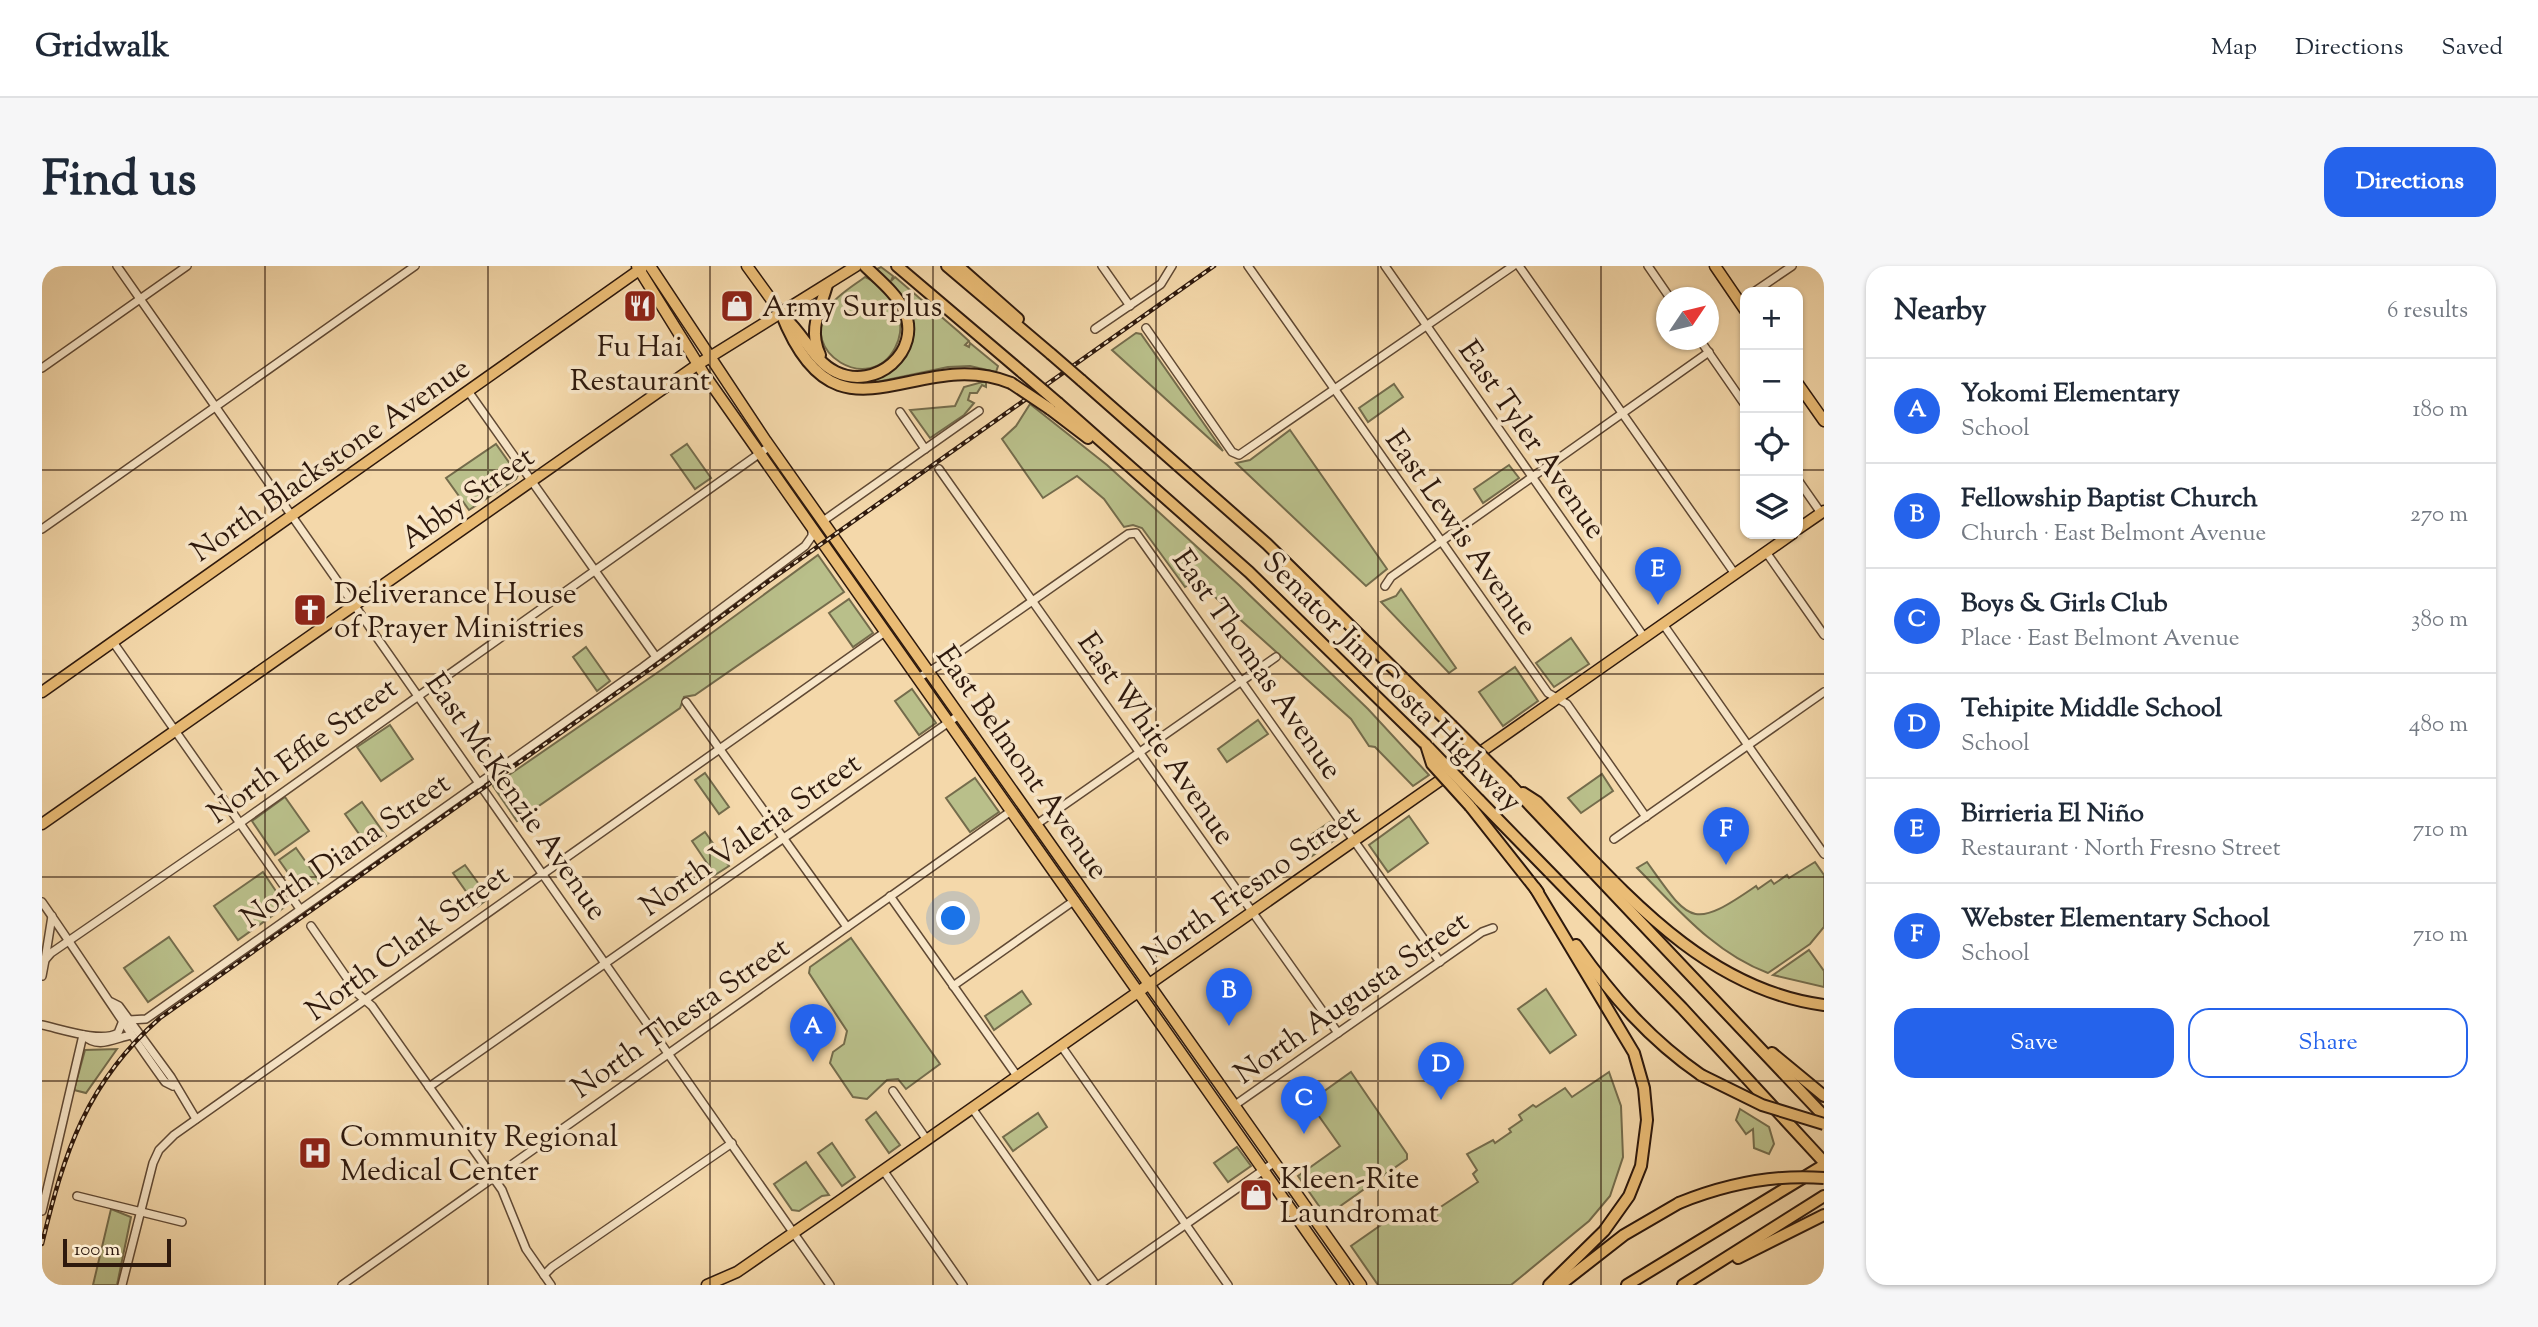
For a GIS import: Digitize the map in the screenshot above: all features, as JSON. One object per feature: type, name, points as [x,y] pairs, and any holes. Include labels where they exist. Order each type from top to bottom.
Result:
[{"type":"highway","points":[[780,313],[830,369],[851,377],[867,377],[891,365],[902,351],[907,336],[906,318],[899,302],[865,266]]},
{"type":"highway","name":"Senator Jim Costa Highway","points":[[947,266],[1267,544],[1507,781],[1824,1116]]},
{"type":"highway","points":[[958,266],[1005,306],[1051,354]]},
{"type":"highway","name":"Senator Jim Costa Highway","points":[[899,268],[1023,373],[1054,406],[1143,479],[1299,619],[1426,745],[1432,764],[1475,803],[1682,1008],[1824,1163]]},
{"type":"highway","points":[[827,285],[814,331],[819,353],[830,369]]},
{"type":"highway","points":[[780,313],[812,367],[830,383],[842,388],[863,390],[969,373],[1011,383],[1054,406]]},
{"type":"highway","points":[[1507,781],[1537,802],[1635,900],[1704,960],[1741,982],[1786,997],[1824,1005]]},
{"type":"highway","points":[[1475,803],[1622,1007],[1660,1044],[1701,1075],[1754,1102],[1824,1124]]},
{"type":"highway","points":[[1535,888],[1634,1053],[1644,1088],[1647,1120],[1641,1166],[1629,1196],[1604,1231],[1549,1285]]},
{"type":"highway","points":[[1736,1024],[1824,1096]]},
{"type":"highway","points":[[1627,1285],[1824,1163]]},
{"type":"highway","points":[[1560,1285],[1624,1235],[1679,1203],[1739,1183],[1786,1177],[1824,1178]]},
{"type":"highway","points":[[1684,1284],[1824,1196]]},
{"type":"highway","points":[[1684,1284],[1824,1215]]},
{"type":"main road","points":[[747,266],[780,313]]},
{"type":"main road","name":"Abby Street","points":[[42,824],[708,357],[856,266]]},
{"type":"main road","points":[[1715,266],[1740,299]]},
{"type":"main road","name":"East Belmont Avenue","points":[[643,267],[1361,1285]]},
{"type":"main road","name":"East Belmont Avenue","points":[[643,267],[697,365],[1344,1285]]},
{"type":"main road","name":"North Blackstone Avenue","points":[[42,692],[643,267]]},
{"type":"main road","points":[[1803,391],[1824,421]]},
{"type":"main road","points":[[791,499],[801,502],[817,523],[823,522]]},
{"type":"main road","points":[[1803,525],[1822,512]]},
{"type":"main road","name":"North Fresno Street","points":[[707,1285],[737,1272],[1785,539]]},
{"type":"main road","name":"North Fresno Street","points":[[727,1285],[737,1272]]},
{"type":"street","name":"East McKenzie Avenue","points":[[117,266],[830,1285]]},
{"type":"street","points":[[42,368],[187,266]]},
{"type":"street","points":[[42,529],[415,266]]},
{"type":"street","points":[[1102,266],[1130,306]]},
{"type":"street","points":[[1095,329],[1161,284],[1172,266]]},
{"type":"street","name":"East Lewis Avenue","points":[[1248,266],[1548,693],[1567,704],[1646,817]]},
{"type":"street","name":"East Tyler Avenue","points":[[1385,266],[1644,637]]},
{"type":"street","points":[[1146,328],[1232,452],[1239,455],[1513,266]]},
{"type":"street","points":[[1519,266],[1735,574]]},
{"type":"street","points":[[1648,266],[1662,287]]},
{"type":"street","points":[[1761,287],[1791,266]]},
{"type":"street","points":[[1385,586],[1391,577],[1709,352],[1740,398]]},
{"type":"street","points":[[468,391],[656,657]]},
{"type":"street","points":[[823,522],[979,411]]},
{"type":"street","points":[[900,412],[925,449]]},
{"type":"street","name":"North Effie Street","points":[[45,960],[68,941],[240,823],[770,446]]},
{"type":"street","name":"East White Avenue","points":[[940,469],[1338,1033]]},
{"type":"street","points":[[1803,487],[1822,512]]},
{"type":"street","name":"North Diana Street","points":[[83,1035],[113,1036],[126,1021],[146,1018],[656,657],[805,546],[812,536],[812,528]]},
{"type":"street","name":"East Thomas Avenue","points":[[1033,601],[1134,532],[1141,537],[1440,962]]},
{"type":"street","points":[[1766,552],[1824,635]]},
{"type":"street","points":[[918,678],[1033,601]]},
{"type":"street","points":[[1663,624],[1824,854]]},
{"type":"street","name":"North Clark Street","points":[[122,1285],[139,1212],[159,1150],[196,1119],[885,632]]},
{"type":"street","points":[[113,642],[300,909]]},
{"type":"street","points":[[1037,824],[1276,657]]},
{"type":"street","points":[[1615,839],[1824,692]]},
{"type":"street","points":[[686,702],[847,927]]},
{"type":"street","name":"North Valeria Street","points":[[429,1087],[959,715]]},
{"type":"street","name":"North Thesta Street","points":[[342,1285],[1011,811]]},
{"type":"street","points":[[890,896],[1017,1076]]},
{"type":"street","points":[[953,986],[1075,900]]},
{"type":"street","points":[[42,902],[111,1002],[171,1077],[173,1086],[196,1119]]},
{"type":"street","points":[[42,976],[52,916]]},
{"type":"street","points":[[311,926],[493,1177],[506,1197],[526,1250],[551,1285]]},
{"type":"street","name":"North Augusta Street","points":[[1235,1105],[1493,928]]},
{"type":"street","points":[[126,1021],[131,1035],[165,1082],[173,1086]]},
{"type":"street","points":[[42,1024],[104,1043],[131,1035]]},
{"type":"street","points":[[42,1211],[45,1188],[83,1035]]},
{"type":"street","points":[[1062,1047],[1228,1285]]},
{"type":"street","points":[[893,1091],[927,1139]]},
{"type":"street","points":[[972,1108],[1098,1285],[1275,1162]]},
{"type":"street","points":[[544,1275],[732,1143]]},
{"type":"street","points":[[883,1170],[963,1285]]},
{"type":"street","points":[[77,1196],[182,1222]]},
{"type":"green space","points":[[881,267],[893,276],[891,281],[895,277],[969,341],[965,345],[969,347],[970,343],[998,366],[996,372],[970,366],[948,367],[872,383],[912,339],[912,332],[875,270]]},
{"type":"green space","points":[[865,277],[881,288],[894,306],[900,321],[900,333],[895,348],[884,362],[870,368],[855,368],[829,353],[822,340],[821,324],[832,303]]},
{"type":"green space","points":[[1136,333],[1141,334],[1223,451],[1112,350]]},
{"type":"green space","points":[[986,381],[986,387],[982,385],[977,393],[970,393],[968,400],[974,403],[964,415],[930,438],[910,410],[955,406],[964,387]]},
{"type":"green space","points":[[1394,384],[1403,397],[1368,422],[1359,408]]},
{"type":"green space","points":[[1030,404],[1107,465],[1240,586],[1368,709],[1429,775],[1413,786],[1375,747],[1369,746],[1351,719],[1196,580],[1185,587],[1142,528],[1133,525],[1124,527],[1104,499],[1077,476],[1043,498],[1002,439],[1016,426]]},
{"type":"green space","points":[[1290,430],[1387,569],[1366,586],[1236,463],[1250,460]]},
{"type":"green space","points":[[496,444],[518,475],[469,510],[446,478]]},
{"type":"green space","points":[[687,444],[711,478],[695,489],[671,455]]},
{"type":"green space","points":[[1509,465],[1519,478],[1483,503],[1474,489]]},
{"type":"green space","points":[[818,555],[844,592],[695,695],[684,697],[680,708],[517,821],[493,786],[664,668]]},
{"type":"green space","points":[[1401,589],[1456,668],[1449,673],[1381,602],[1396,596]]},
{"type":"green space","points":[[849,599],[873,633],[853,647],[829,613]]},
{"type":"green space","points":[[1571,638],[1589,664],[1554,687],[1536,663]]},
{"type":"green space","points":[[586,647],[610,681],[597,691],[573,657]]},
{"type":"green space","points":[[1515,667],[1538,701],[1503,726],[1479,692]]},
{"type":"green space","points":[[912,689],[936,723],[919,735],[895,701]]},
{"type":"green space","points":[[1258,720],[1268,734],[1227,762],[1218,749]]},
{"type":"green space","points":[[390,725],[413,759],[381,781],[357,747]]},
{"type":"green space","points":[[705,773],[729,807],[719,814],[695,780]]},
{"type":"green space","points":[[1602,774],[1613,791],[1581,813],[1568,798]]},
{"type":"green space","points":[[975,778],[999,812],[970,832],[946,798]]},
{"type":"green space","points":[[285,797],[309,831],[275,855],[252,821]]},
{"type":"green space","points":[[362,802],[386,836],[369,848],[345,814]]},
{"type":"green space","points":[[1409,816],[1428,843],[1388,872],[1369,845]]},
{"type":"green space","points":[[1330,822],[1340,836],[1312,856],[1302,841]]},
{"type":"green space","points":[[705,832],[729,866],[715,875],[692,841]]},
{"type":"green space","points":[[296,848],[320,882],[303,894],[279,860]]},
{"type":"green space","points":[[1647,862],[1683,908],[1704,914],[1718,910],[1756,886],[1758,889],[1771,880],[1774,884],[1787,875],[1789,878],[1815,862],[1824,875],[1824,927],[1810,944],[1768,973],[1730,954],[1697,928],[1637,868]]},
{"type":"green space","points":[[465,865],[489,898],[477,907],[453,873]]},
{"type":"green space","points":[[263,872],[286,906],[238,940],[214,906]]},
{"type":"green space","points":[[169,937],[193,971],[148,1002],[124,968]]},
{"type":"green space","points":[[851,938],[940,1064],[906,1089],[898,1079],[887,1080],[867,1099],[853,1097],[830,1063],[833,1052],[844,1044],[847,1031],[809,973],[810,967]]},
{"type":"green space","points":[[1809,950],[1824,971],[1824,987],[1773,975]]},
{"type":"green space","points":[[1546,989],[1576,1035],[1550,1053],[1518,1009]]},
{"type":"green space","points":[[1022,991],[1031,1004],[994,1030],[985,1016]]},
{"type":"green space","points":[[117,1049],[86,1093],[74,1090],[85,1050]]},
{"type":"green space","points":[[1351,1072],[1407,1154],[1407,1159],[1326,1216],[1298,1176],[1340,1146],[1309,1102]]},
{"type":"green space","points":[[1609,1072],[1621,1106],[1623,1157],[1610,1196],[1589,1221],[1511,1285],[1378,1285],[1351,1246],[1404,1209],[1415,1224],[1478,1182],[1473,1174],[1477,1170],[1467,1154],[1493,1140],[1495,1143],[1511,1132],[1509,1129],[1522,1120],[1519,1115],[1533,1105],[1536,1107],[1565,1088],[1572,1097]]},
{"type":"green space","points":[[1740,1109],[1769,1127],[1774,1144],[1769,1154],[1754,1148],[1753,1129],[1746,1134],[1736,1120]]},
{"type":"green space","points":[[876,1112],[900,1145],[889,1153],[866,1120]]},
{"type":"green space","points":[[1038,1113],[1047,1127],[1013,1151],[1003,1137]]},
{"type":"green space","points":[[832,1143],[855,1177],[842,1186],[818,1153]]},
{"type":"green space","points":[[1237,1147],[1251,1166],[1228,1182],[1214,1163]]},
{"type":"green space","points":[[806,1162],[829,1195],[822,1196],[799,1211],[792,1210],[774,1184]]},
{"type":"green space","points":[[111,1209],[131,1217],[117,1285],[93,1285]]},
{"type":"railway","points":[[42,1244],[59,1179],[82,1120],[96,1093],[135,1042],[160,1018],[1214,266]]},
{"type":"place","name":"Fu Hai Restaurant","points":[[640,306]]},
{"type":"place","name":"Army Surplus","points":[[737,306]]},
{"type":"place","name":"Birrieria El Niño","points":[[1658,605]]},
{"type":"place","name":"Deliverance House of Prayer Ministries","points":[[310,610]]},
{"type":"place","name":"Webster Elementary School","points":[[1726,865]]},
{"type":"place","name":"Fellowship Baptist Church","points":[[1229,1026]]},
{"type":"place","name":"Yokomi Elementary","points":[[813,1062]]},
{"type":"place","name":"Tehipite Middle School","points":[[1441,1100]]},
{"type":"place","name":"Boys & Girls Club","points":[[1304,1134]]},
{"type":"place","name":"Community Regional Medical Center","points":[[315,1153]]},
{"type":"place","name":"Kleen-Rite Laundromat","points":[[1256,1195]]}]
